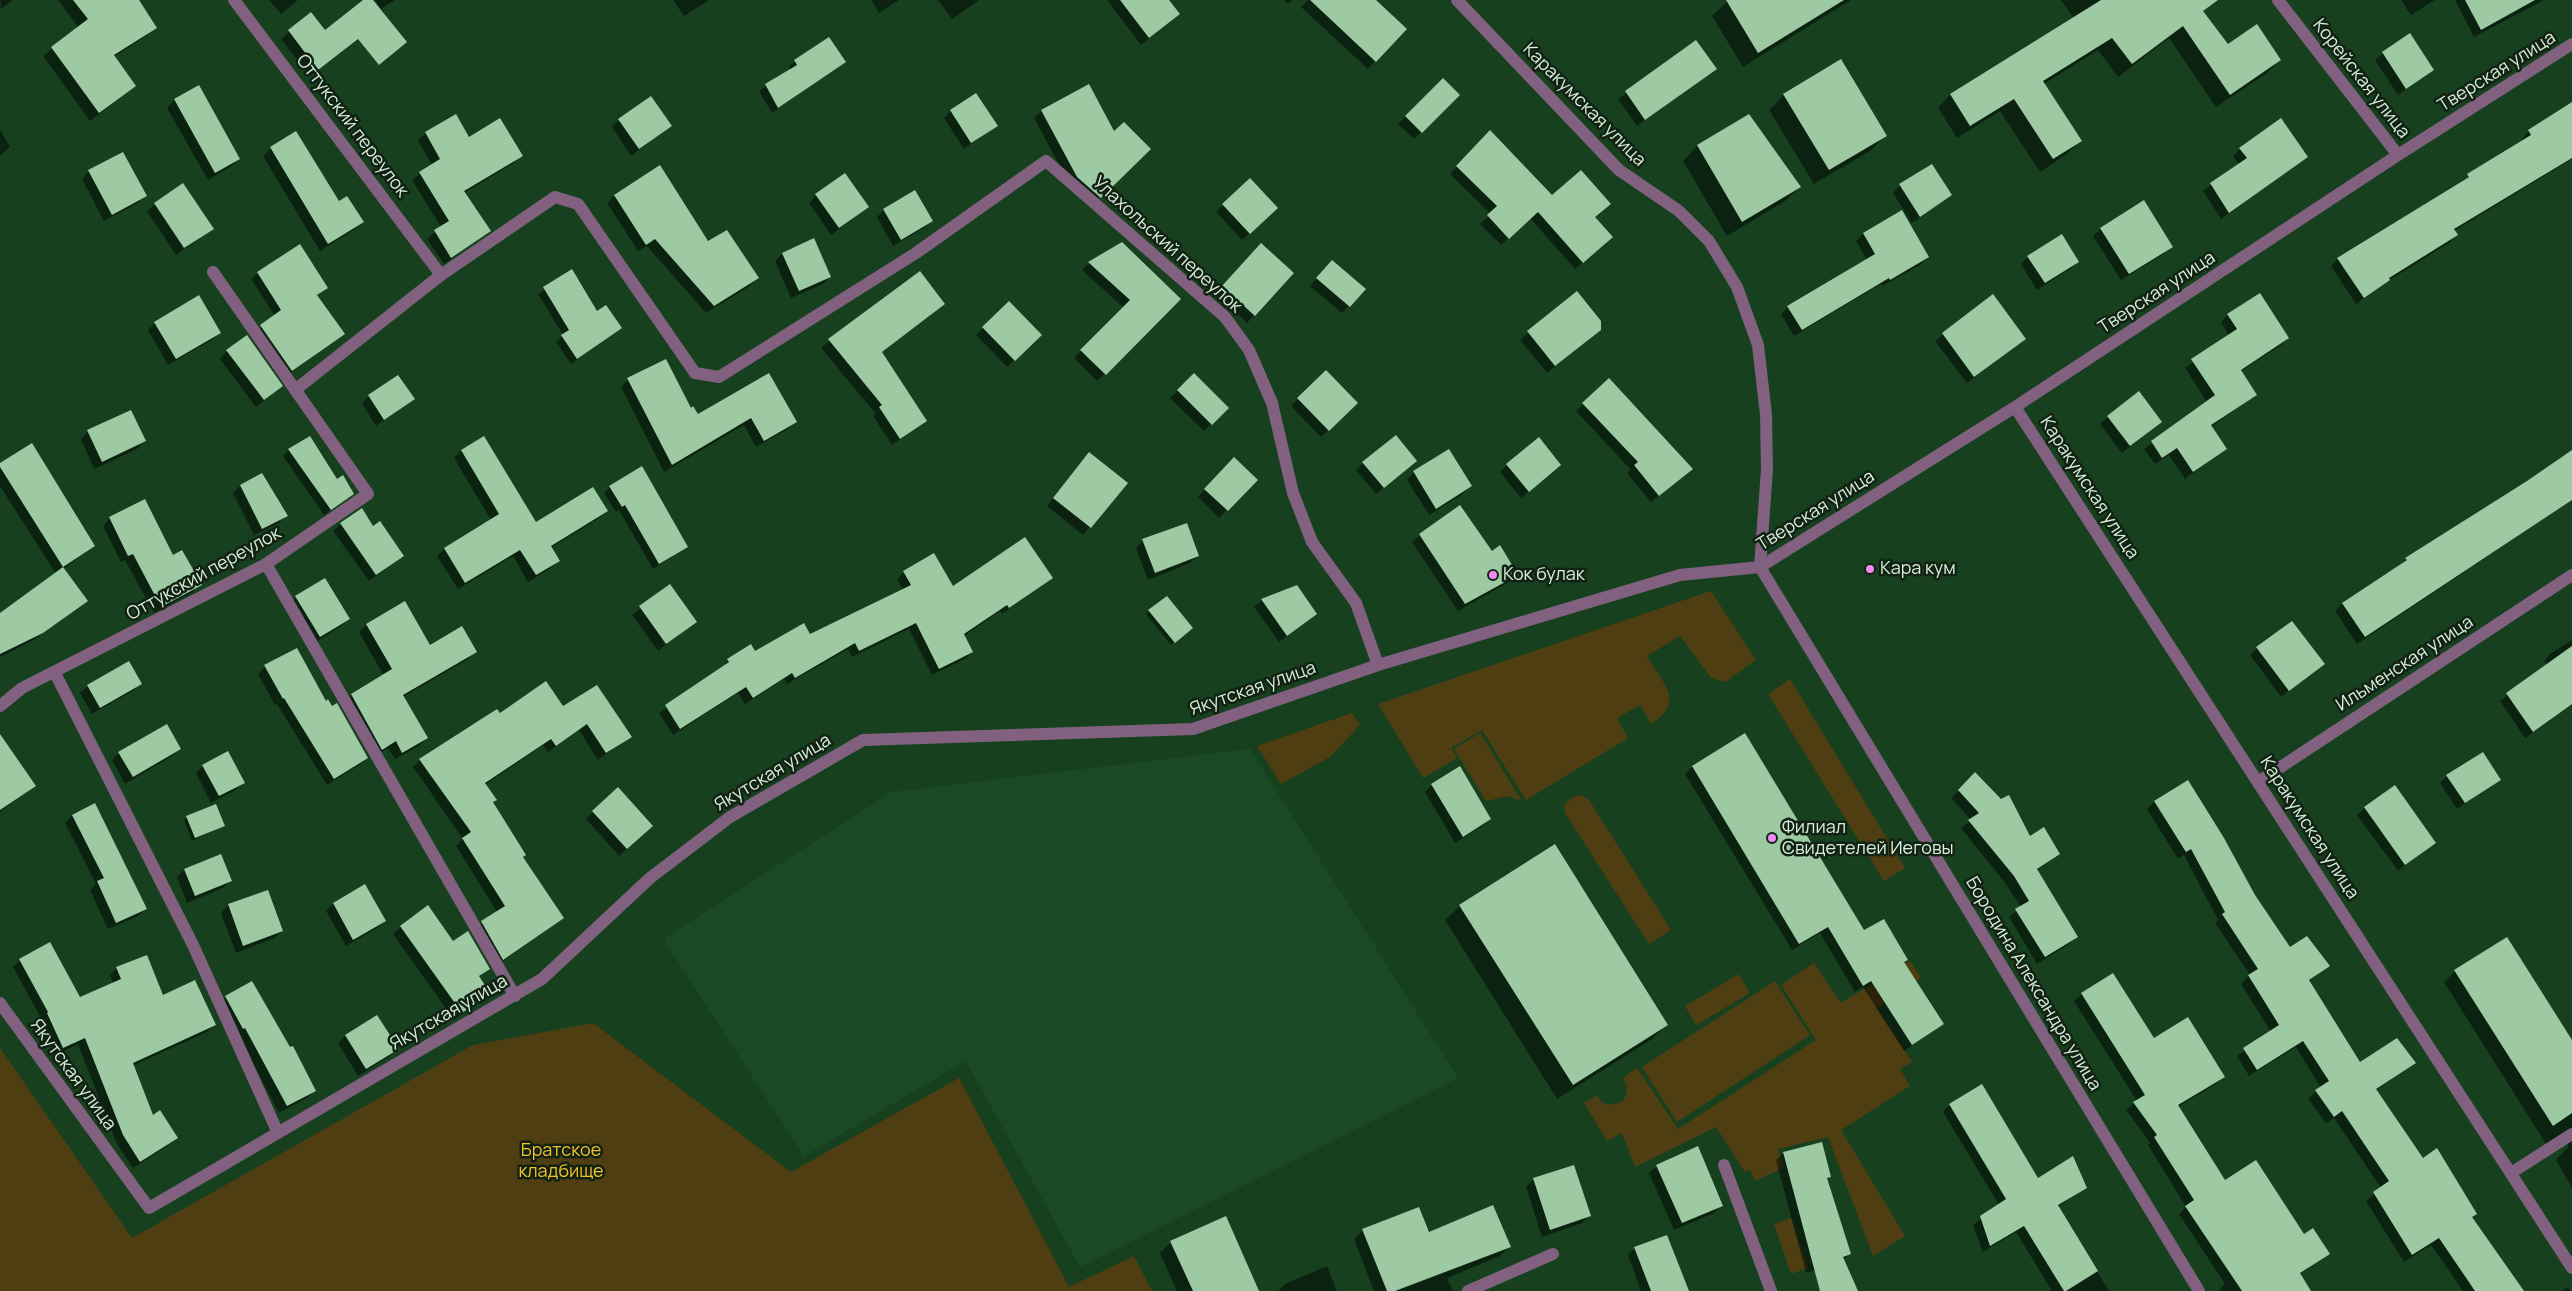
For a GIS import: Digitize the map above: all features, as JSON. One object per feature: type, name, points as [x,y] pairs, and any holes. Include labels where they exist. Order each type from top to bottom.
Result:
[{"type":"street","name":"Оттукский переулок","points":[[234,0],[441,275]]},
{"type":"street","name":"Каракумская улица","points":[[1457,0],[1619,170],[1679,211],[1709,241],[1737,287],[1758,345],[1766,415],[1767,469],[1760,567]]},
{"type":"street","name":"Корейская улица","points":[[2278,0],[2398,155]]},
{"type":"street","name":"Тверская улица","points":[[1760,567],[2015,407],[2398,155],[2572,44]]},
{"type":"street","name":"Улахольский переулок","points":[[441,275],[555,197],[578,204],[695,373],[719,377],[916,253],[1046,161],[1225,317],[1249,350],[1272,403],[1292,493],[1312,542],[1356,603],[1378,665]]},
{"type":"street","name":"Оттукский переулок","points":[[0,706],[22,688],[55,673],[266,564],[368,494],[213,272]]},
{"type":"street","points":[[295,390],[441,275]]},
{"type":"street","name":"Каракумская улица","points":[[2015,407],[2572,1268]]},
{"type":"street","points":[[266,564],[514,996]]},
{"type":"street","name":"Якутская улица","points":[[0,1004],[149,1208],[542,979],[650,878],[730,817],[863,740],[1193,729],[1378,665],[1680,575],[1760,567]]},
{"type":"street","name":"Бородина Александра улица","points":[[1760,567],[2199,1291]]},
{"type":"street","name":"Ильменская улица","points":[[2258,782],[2572,575]]},
{"type":"street","points":[[55,673],[193,945],[278,1133]]},
{"type":"street","points":[[2511,1173],[2572,1134]]},
{"type":"street","points":[[1724,1165],[1772,1291]]},
{"type":"street","points":[[1468,1291],[1553,1254]]},
{"type":"shaded area","points":[[1250,749],[1458,1078],[1080,1267],[966,1061],[804,1156],[663,939],[892,792]]},
{"type":"green space","points":[[1711,591],[1756,660],[1725,682],[1711,678],[1680,636],[1647,656],[1668,692],[1667,708],[1662,716],[1651,724],[1640,705],[1617,718],[1628,738],[1526,800],[1482,730],[1451,748],[1457,758],[1423,778],[1378,704]]},
{"type":"green space","points":[[1790,679],[1905,868],[1884,881],[1768,694]]},
{"type":"green space","points":[[1352,713],[1360,725],[1330,757],[1281,784],[1257,746]]},
{"type":"green space","points":[[1480,733],[1522,801],[1508,796],[1486,801],[1454,749]]},
{"type":"green space","points":[[1581,795],[1589,800],[1671,930],[1649,944],[1565,813],[1564,805],[1573,797]]},
{"type":"green space","points":[[1910,961],[1921,978],[1877,1008],[1912,1062],[1900,1069],[1910,1086],[1841,1130],[1905,1236],[1873,1256],[1828,1137],[1778,1149],[1783,1168],[1755,1181],[1750,1169],[1745,1172],[1716,1127],[1635,1167],[1622,1133],[1607,1141],[1584,1103],[1597,1095],[1602,1102],[1608,1104],[1623,1101],[1627,1090],[1623,1078],[1637,1068],[1678,1129],[1816,1040],[1781,985],[1814,963],[1841,1003]]},
{"type":"green space","points":[[1739,974],[1750,993],[1696,1025],[1685,1006]]},
{"type":"green space","points":[[1775,981],[1810,1035],[1677,1122],[1642,1067]]},
{"type":"green space","name":"Братское кладбище","points":[[593,1023],[791,1172],[959,1078],[1069,1287],[1134,1256],[1152,1291],[0,1291],[0,1048],[132,1238],[473,1045]]},
{"type":"green space","points":[[1791,1218],[1808,1268],[1791,1274],[1774,1224]]},
{"type":"building","points":[[73,0],[139,0],[157,28],[114,55],[136,86],[99,113],[51,47],[88,19]]},
{"type":"building","points":[[363,0],[373,0],[407,42],[379,65],[358,39],[318,70],[288,30],[311,12],[325,30]]},
{"type":"building","points":[[1120,0],[1169,0],[1180,14],[1149,38]]},
{"type":"building","points":[[1310,0],[1376,0],[1407,29],[1376,62]]},
{"type":"building","points":[[1726,0],[1844,0],[1758,53]]},
{"type":"building","points":[[2101,0],[2218,0],[2203,11],[2228,44],[2257,24],[2281,60],[2230,95],[2183,26],[2132,64],[2112,38],[2043,81],[2082,141],[2053,159],[2014,99],[1970,126],[1950,94]]},
{"type":"building","points":[[2465,0],[2535,0],[2481,30]]},
{"type":"building","points":[[2410,33],[2434,70],[2406,89],[2382,52]]},
{"type":"building","points":[[829,37],[846,62],[778,108],[765,84],[797,65],[794,60]]},
{"type":"building","points":[[1696,40],[1717,69],[1645,120],[1625,91]]},
{"type":"building","points":[[1841,59],[1887,136],[1829,170],[1783,94]]},
{"type":"building","points":[[1443,78],[1460,95],[1422,133],[1405,116]]},
{"type":"building","points":[[1089,84],[1114,131],[1124,122],[1151,149],[1101,198],[1077,177],[1041,110]]},
{"type":"building","points":[[199,85],[240,159],[215,173],[174,99]]},
{"type":"building","points":[[976,93],[998,126],[971,143],[950,110]]},
{"type":"building","points":[[651,96],[672,126],[639,149],[618,119]]},
{"type":"building","points":[[2572,102],[2572,158],[2454,229],[2458,235],[2389,278],[2390,280],[2364,298],[2337,258],[2469,177],[2467,174],[2531,135],[2528,130]]},
{"type":"building","points":[[456,114],[469,137],[500,118],[523,156],[464,191],[491,231],[451,258],[434,230],[449,221],[419,172],[440,159],[425,132]]},
{"type":"building","points":[[1749,114],[1801,187],[1742,222],[1697,145]]},
{"type":"building","points":[[2281,118],[2308,157],[2229,213],[2210,183],[2247,158],[2239,148]]},
{"type":"building","points":[[1490,130],[1552,195],[1581,170],[1611,204],[1595,217],[1613,237],[1583,263],[1538,212],[1509,239],[1487,215],[1497,206],[1456,166]]},
{"type":"building","points":[[296,131],[339,201],[347,196],[364,222],[328,244],[270,147]]},
{"type":"building","points":[[123,152],[147,196],[112,215],[88,170]]},
{"type":"building","points":[[1932,164],[1952,195],[1920,217],[1899,184]]},
{"type":"building","points":[[660,165],[708,241],[727,230],[759,278],[714,306],[655,239],[646,245],[614,195]]},
{"type":"building","points":[[845,173],[869,207],[839,228],[815,194]]},
{"type":"building","points":[[1250,178],[1278,208],[1250,234],[1222,204]]},
{"type":"building","points":[[183,183],[214,229],[184,248],[154,203]]},
{"type":"building","points":[[915,190],[933,221],[901,240],[883,209]]},
{"type":"building","points":[[2144,200],[2173,247],[2129,274],[2100,228]]},
{"type":"building","points":[[1902,210],[1929,257],[1890,280],[1889,278],[1802,330],[1787,306],[1875,254],[1863,233]]},
{"type":"building","points":[[2062,234],[2079,262],[2045,283],[2027,256]]},
{"type":"building","points":[[814,238],[831,277],[799,291],[782,253]]},
{"type":"building","points":[[1122,242],[1181,299],[1106,375],[1080,350],[1130,300],[1088,262]]},
{"type":"building","points":[[1261,243],[1294,273],[1255,316],[1222,286]]},
{"type":"building","points":[[300,244],[328,288],[317,295],[345,334],[292,371],[260,325],[281,310],[257,272]]},
{"type":"building","points":[[1332,260],[1366,289],[1350,307],[1316,278]]},
{"type":"building","points":[[572,269],[597,311],[606,305],[622,328],[577,359],[561,335],[569,330],[543,287]]},
{"type":"building","points":[[920,271],[945,304],[882,352],[927,421],[900,439],[879,407],[882,405],[828,339]]},
{"type":"building","points":[[1577,291],[1601,321],[1601,330],[1555,366],[1527,331]]},
{"type":"building","points":[[2260,293],[2289,338],[2241,370],[2257,395],[2211,425],[2227,449],[2193,472],[2177,448],[2162,458],[2151,441],[2215,395],[2191,359],[2237,329],[2227,314]]},
{"type":"building","points":[[1993,294],[2026,339],[1974,377],[1942,333]]},
{"type":"building","points":[[199,295],[221,333],[176,359],[154,322]]},
{"type":"building","points":[[1009,301],[1042,335],[1015,361],[982,327]]},
{"type":"building","points":[[247,335],[283,386],[264,400],[226,350]]},
{"type":"building","points":[[666,359],[691,408],[693,406],[698,414],[769,373],[797,422],[764,441],[751,418],[672,465],[627,378]]},
{"type":"building","points":[[1326,370],[1358,403],[1329,431],[1297,398]]},
{"type":"building","points":[[1194,373],[1229,408],[1212,425],[1177,390]]},
{"type":"building","points":[[398,375],[415,399],[384,420],[368,395]]},
{"type":"building","points":[[1609,378],[1693,469],[1659,496],[1634,465],[1638,462],[1582,403]]},
{"type":"building","points":[[2139,391],[2162,422],[2130,446],[2107,416]]},
{"type":"building","points":[[131,410],[146,441],[102,462],[87,430]]},
{"type":"building","points":[[1396,435],[1417,461],[1384,488],[1362,462]]},
{"type":"building","points":[[310,436],[337,479],[343,475],[354,494],[331,510],[288,449]]},
{"type":"building","points":[[484,436],[536,522],[593,487],[608,511],[551,546],[560,561],[536,575],[520,550],[465,583],[444,548],[499,514],[461,450]]},
{"type":"building","points":[[1539,437],[1561,465],[1529,492],[1506,464]]},
{"type":"building","points":[[32,443],[95,546],[63,567],[0,467],[0,463]]},
{"type":"building","points":[[1449,449],[1472,486],[1436,509],[1413,471]]},
{"type":"building","points":[[2572,450],[2572,500],[2365,637],[2342,603],[2407,560],[2405,558],[2527,481]]},
{"type":"building","points":[[1089,452],[1128,483],[1091,528],[1053,498]]},
{"type":"building","points":[[1234,457],[1258,480],[1228,511],[1204,489]]},
{"type":"building","points":[[642,466],[688,547],[659,564],[625,505],[622,507],[609,486]]},
{"type":"building","points":[[262,473],[288,516],[262,529],[240,485]]},
{"type":"building","points":[[145,499],[173,555],[182,550],[202,585],[161,607],[133,554],[128,556],[109,517]]},
{"type":"building","points":[[1460,505],[1492,551],[1500,545],[1518,575],[1465,604],[1419,534]]},
{"type":"building","points":[[362,508],[373,526],[380,521],[404,556],[376,575],[340,523]]},
{"type":"building","points":[[1187,523],[1199,556],[1155,573],[1142,539]]},
{"type":"building","points":[[1025,537],[1053,578],[1009,608],[1007,605],[964,634],[973,652],[939,669],[916,623],[859,651],[855,643],[795,678],[792,673],[753,698],[746,687],[680,729],[665,705],[729,662],[727,659],[751,644],[755,651],[804,623],[810,634],[911,585],[903,571],[934,553],[953,586]]},
{"type":"building","points":[[63,567],[88,601],[43,633],[0,654],[0,613]]},
{"type":"building","points":[[325,578],[350,619],[320,637],[295,596]]},
{"type":"building","points":[[670,584],[697,622],[666,644],[639,606]]},
{"type":"building","points":[[1297,585],[1317,614],[1287,636],[1261,599]]},
{"type":"building","points":[[1167,596],[1193,628],[1175,643],[1148,610]]},
{"type":"building","points":[[405,601],[430,645],[462,626],[477,652],[403,695],[428,738],[402,753],[396,741],[382,750],[351,694],[392,669],[366,624]]},
{"type":"building","points":[[2292,621],[2325,664],[2289,691],[2256,647]]},
{"type":"building","points":[[2572,646],[2572,704],[2533,732],[2506,693]]},
{"type":"building","points":[[297,648],[326,701],[328,699],[332,706],[337,703],[368,758],[334,779],[283,699],[264,665]]},
{"type":"building","points":[[129,661],[142,684],[100,708],[87,685]]},
{"type":"building","points":[[546,681],[563,706],[597,685],[632,737],[606,753],[587,724],[556,746],[551,739],[485,783],[497,800],[493,802],[526,855],[523,857],[564,918],[503,960],[481,921],[505,906],[462,838],[471,832],[419,759],[497,709],[500,713]]},
{"type":"building","points":[[167,724],[181,749],[133,777],[118,752]]},
{"type":"building","name":"Филиал Свидетелей Иеговы","points":[[1745,733],[1864,930],[1884,919],[1908,960],[1904,962],[1944,1024],[1912,1045],[1871,981],[1863,986],[1828,927],[1799,944],[1692,766]]},
{"type":"building","points":[[0,734],[36,786],[0,810]]},
{"type":"building","points":[[228,751],[245,783],[219,796],[202,765]]},
{"type":"building","points":[[2483,752],[2501,780],[2465,803],[2446,775]]},
{"type":"building","points":[[1460,766],[1491,819],[1463,837],[1431,784]]},
{"type":"building","points":[[1975,772],[2001,799],[2009,795],[2030,836],[2044,827],[2060,854],[2037,869],[2078,937],[2045,957],[2015,909],[2029,901],[2014,876],[1968,820],[1979,813],[1958,790]]},
{"type":"building","points":[[2188,780],[2224,838],[2255,895],[2290,947],[2307,936],[2330,966],[2309,980],[2360,1062],[2397,1038],[2416,1063],[2376,1089],[2423,1158],[2437,1148],[2477,1214],[2472,1217],[2524,1291],[2475,1291],[2439,1238],[2412,1255],[2373,1192],[2389,1181],[2342,1111],[2334,1117],[2315,1090],[2329,1081],[2303,1041],[2257,1070],[2243,1048],[2279,1025],[2248,975],[2258,969],[2222,914],[2225,912],[2191,849],[2186,852],[2154,801]]},
{"type":"building","points":[[2395,785],[2436,843],[2405,865],[2364,807]]},
{"type":"building","points":[[618,787],[653,826],[627,849],[592,811]]},
{"type":"building","points":[[95,803],[147,909],[116,923],[97,881],[104,878],[72,815]]},
{"type":"building","points":[[216,804],[225,826],[195,838],[186,816]]},
{"type":"building","points":[[1555,844],[1668,1025],[1573,1085],[1459,905]]},
{"type":"building","points":[[221,854],[232,881],[195,896],[184,869]]},
{"type":"building","points":[[365,884],[386,921],[353,940],[333,903]]},
{"type":"building","points":[[268,890],[283,931],[243,946],[228,904]]},
{"type":"building","points":[[428,905],[453,941],[468,931],[490,969],[479,976],[490,993],[462,1013],[400,926]]},
{"type":"building","points":[[2507,937],[2572,1040],[2572,1113],[2553,1126],[2454,970]]},
{"type":"building","points":[[50,942],[80,997],[121,979],[116,967],[147,955],[163,995],[195,980],[216,1025],[133,1063],[153,1115],[160,1110],[178,1138],[140,1162],[123,1135],[85,1038],[63,1048],[48,1012],[19,959]]},
{"type":"building","points":[[2113,973],[2154,1038],[2188,1017],[2225,1077],[2178,1105],[2225,1180],[2256,1160],[2304,1234],[2313,1228],[2330,1254],[2300,1273],[2311,1291],[2242,1291],[2185,1206],[2194,1200],[2154,1137],[2157,1135],[2133,1102],[2145,1095],[2081,993]]},
{"type":"building","points":[[252,981],[290,1047],[293,1046],[316,1091],[287,1106],[245,1028],[243,1029],[225,996]]},
{"type":"building","points":[[377,1015],[399,1049],[366,1069],[345,1035]]},
{"type":"building","points":[[1982,1084],[2038,1178],[2073,1156],[2087,1188],[2058,1205],[2098,1271],[2066,1291],[2064,1291],[2024,1226],[1990,1246],[1980,1216],[2006,1199],[1949,1104]]},
{"type":"building","points":[[1822,1142],[1831,1177],[1827,1178],[1851,1254],[1843,1257],[1858,1291],[1820,1291],[1783,1152]]},
{"type":"building","points":[[1698,1146],[1723,1206],[1682,1223],[1656,1165]]},
{"type":"building","points":[[1574,1165],[1591,1216],[1550,1230],[1533,1178]]},
{"type":"building","points":[[1493,1205],[1511,1247],[1395,1291],[1387,1291],[1362,1229],[1419,1207],[1429,1232]]},
{"type":"building","points":[[1226,1216],[1259,1291],[1193,1291],[1170,1241]]},
{"type":"building","points":[[1667,1235],[1689,1291],[1651,1291],[1634,1247]]},
{"type":"place","name":"Кара кум","points":[[1870,569]]},
{"type":"place","name":"Кок булак","points":[[1493,575]]},
{"type":"place","name":"Филиал Свидетелей Иеговы","points":[[1772,838]]}]
